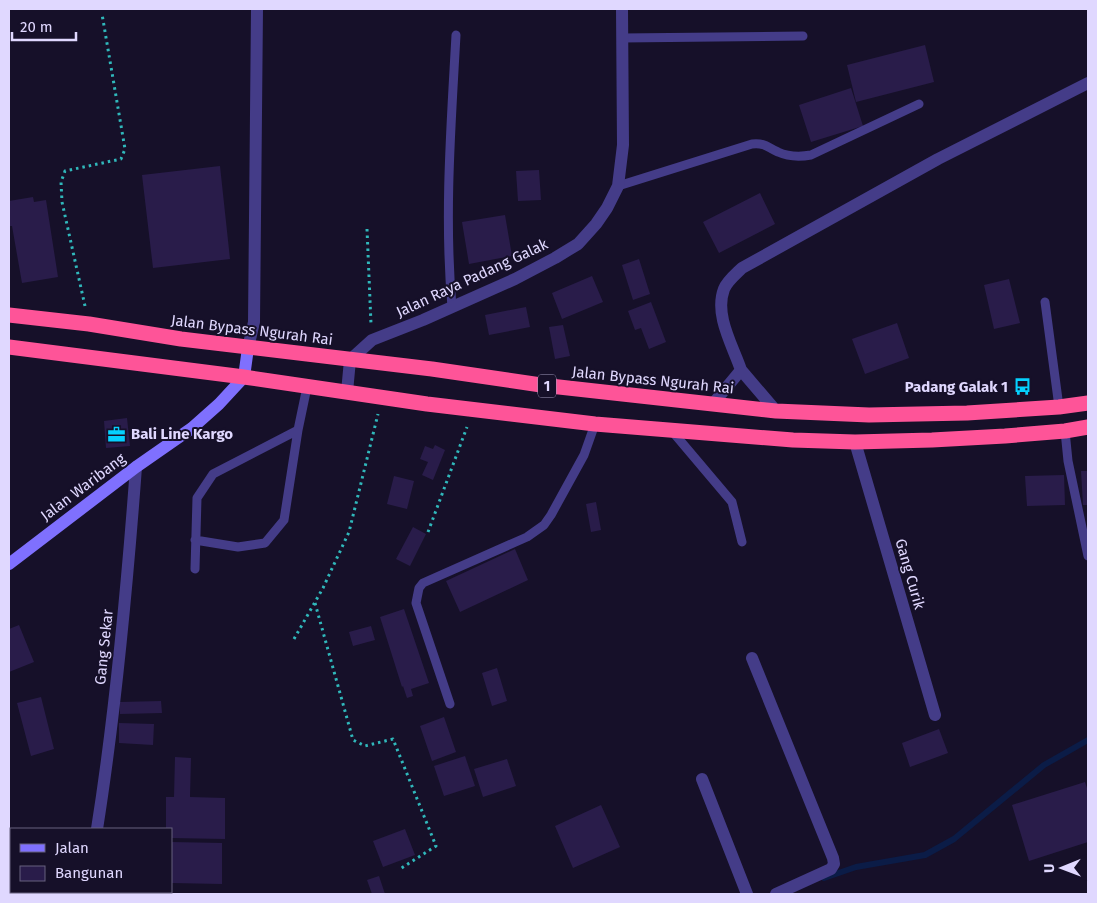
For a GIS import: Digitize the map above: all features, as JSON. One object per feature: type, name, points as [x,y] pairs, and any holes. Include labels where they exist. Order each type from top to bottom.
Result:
[{"type":"highway","name":"Jalan Bypass Ngurah Rai","points":[[9,315],[89,324],[248,348],[432,369],[541,386],[776,411],[869,415],[967,413],[1059,407],[1088,403]]},
{"type":"highway","name":"1","points":[[9,347],[244,377],[382,398],[595,424],[792,440],[855,442],[932,440],[1065,431],[1088,427]]},
{"type":"street","points":[[244,377],[254,322],[257,9]]},
{"type":"street","name":"Jalan Raya Padang Galak","points":[[350,360],[372,340],[516,279],[555,258],[578,244],[602,216],[618,186],[623,145],[622,9]]},
{"type":"street","points":[[776,411],[741,370],[722,315],[724,289],[732,278],[742,268],[938,159],[1088,84]]},
{"type":"street","points":[[347,392],[350,360]]},
{"type":"street","points":[[712,405],[741,370]]},
{"type":"street","name":"Jalan Waribang","points":[[9,564],[192,428],[219,404],[244,377]]},
{"type":"street","name":"Gang Curik","points":[[855,442],[935,715]]},
{"type":"street","name":"Gang Sekar","points":[[97,828],[109,753],[122,636],[136,468]]},
{"type":"street","points":[[752,658],[834,864],[830,869],[776,894]]},
{"type":"street","points":[[702,779],[747,894]]},
{"type":"lane","points":[[452,307],[448,272],[447,186],[456,35]]},
{"type":"lane","points":[[622,38],[803,36]]},
{"type":"lane","points":[[618,186],[752,144],[768,145],[778,152],[801,157],[919,104]]},
{"type":"lane","points":[[1045,302],[1059,407]]},
{"type":"lane","points":[[195,540],[238,546],[265,543],[284,520],[293,474],[298,430],[307,387]]},
{"type":"lane","points":[[450,704],[416,603],[419,588],[423,583],[527,537],[544,525],[552,515],[584,455],[595,424]]},
{"type":"lane","points":[[195,569],[197,498],[213,474],[298,430]]},
{"type":"lane","points":[[671,430],[732,502],[742,542]]},
{"type":"lane","points":[[1065,431],[1068,461],[1088,556]]},
{"type":"path","points":[[89,324],[62,202],[61,182],[64,171],[121,159],[125,149],[102,14]]},
{"type":"path","points":[[368,229],[372,340]]},
{"type":"path","points":[[294,639],[315,603],[349,532],[382,398]]},
{"type":"path","points":[[428,532],[474,409]]},
{"type":"path","points":[[315,603],[353,740],[365,746],[393,739],[436,846],[400,869]]},
{"type":"building","points":[[925,45],[934,82],[856,102],[847,65]]},
{"type":"building","points":[[851,88],[863,126],[811,142],[799,105]]},
{"type":"building","points":[[220,166],[230,259],[153,268],[142,175]]},
{"type":"building","points":[[539,170],[541,200],[518,201],[516,171]]},
{"type":"building","points":[[760,193],[775,224],[719,253],[703,222]]},
{"type":"building","points":[[33,197],[34,202],[46,200],[58,277],[22,283],[12,226],[9,226],[9,201]]},
{"type":"building","points":[[505,215],[512,256],[469,264],[462,222]]},
{"type":"building","points":[[639,259],[650,294],[633,300],[622,265]]},
{"type":"building","points":[[592,276],[603,302],[562,319],[552,293]]},
{"type":"building","points":[[1009,279],[1020,323],[994,329],[984,285]]},
{"type":"building","points":[[651,302],[666,342],[649,349],[641,328],[635,330],[628,311]]},
{"type":"building","points":[[526,307],[530,327],[489,335],[485,315]]},
{"type":"building","points":[[897,323],[909,358],[865,374],[852,339]]},
{"type":"building","points":[[563,325],[570,356],[555,359],[549,327]]},
{"type":"building","name":"Bali Line Kargo","points":[[127,418],[130,446],[106,448],[104,421]]},
{"type":"building","points":[[435,445],[445,450],[433,480],[422,475],[428,462],[420,459],[425,446],[433,449]]},
{"type":"building","points":[[1081,471],[1088,471],[1088,505],[1083,505]]},
{"type":"building","points":[[1064,475],[1065,505],[1027,506],[1025,476]]},
{"type":"building","points":[[394,476],[414,481],[407,509],[387,504]]},
{"type":"building","points":[[596,502],[601,530],[591,532],[586,504]]},
{"type":"building","points":[[413,527],[426,534],[410,566],[396,559]]},
{"type":"building","points":[[515,549],[528,580],[460,612],[446,581]]},
{"type":"building","points":[[404,609],[429,683],[411,689],[413,696],[407,698],[380,617]]},
{"type":"building","points":[[19,625],[34,662],[9,672],[9,629]]},
{"type":"building","points":[[371,626],[375,640],[353,646],[349,632]]},
{"type":"building","points":[[497,668],[507,701],[492,706],[482,673]]},
{"type":"building","points":[[41,697],[54,749],[31,756],[17,703]]},
{"type":"building","points":[[161,701],[162,713],[120,714],[120,702]]},
{"type":"building","points":[[444,717],[456,752],[432,761],[420,726]]},
{"type":"building","points":[[119,723],[154,724],[153,745],[119,743]]},
{"type":"building","points":[[939,729],[948,753],[910,767],[902,743]]},
{"type":"building","points":[[465,756],[475,786],[444,796],[434,766]]},
{"type":"building","points":[[175,757],[191,758],[190,797],[225,798],[225,839],[172,838],[172,828],[166,828],[166,797],[174,797]]},
{"type":"building","points":[[507,759],[516,786],[483,797],[474,769]]},
{"type":"building","points":[[1085,782],[1088,791],[1088,842],[1029,861],[1012,805]]},
{"type":"building","points":[[601,805],[620,847],[573,868],[555,826]]},
{"type":"building","points":[[405,829],[415,855],[383,867],[373,841]]},
{"type":"building","points":[[172,842],[222,843],[222,884],[172,883]]},
{"type":"building","points":[[379,876],[385,894],[372,894],[367,880]]},
{"type":"waterway","points":[[824,878],[856,867],[925,855],[954,839],[1044,765],[1088,740]]},
{"type":"place","name":"Padang Galak 1","points":[[1022,387]]},
{"type":"place","name":"Bali Line Kargo","points":[[117,434]]}]
